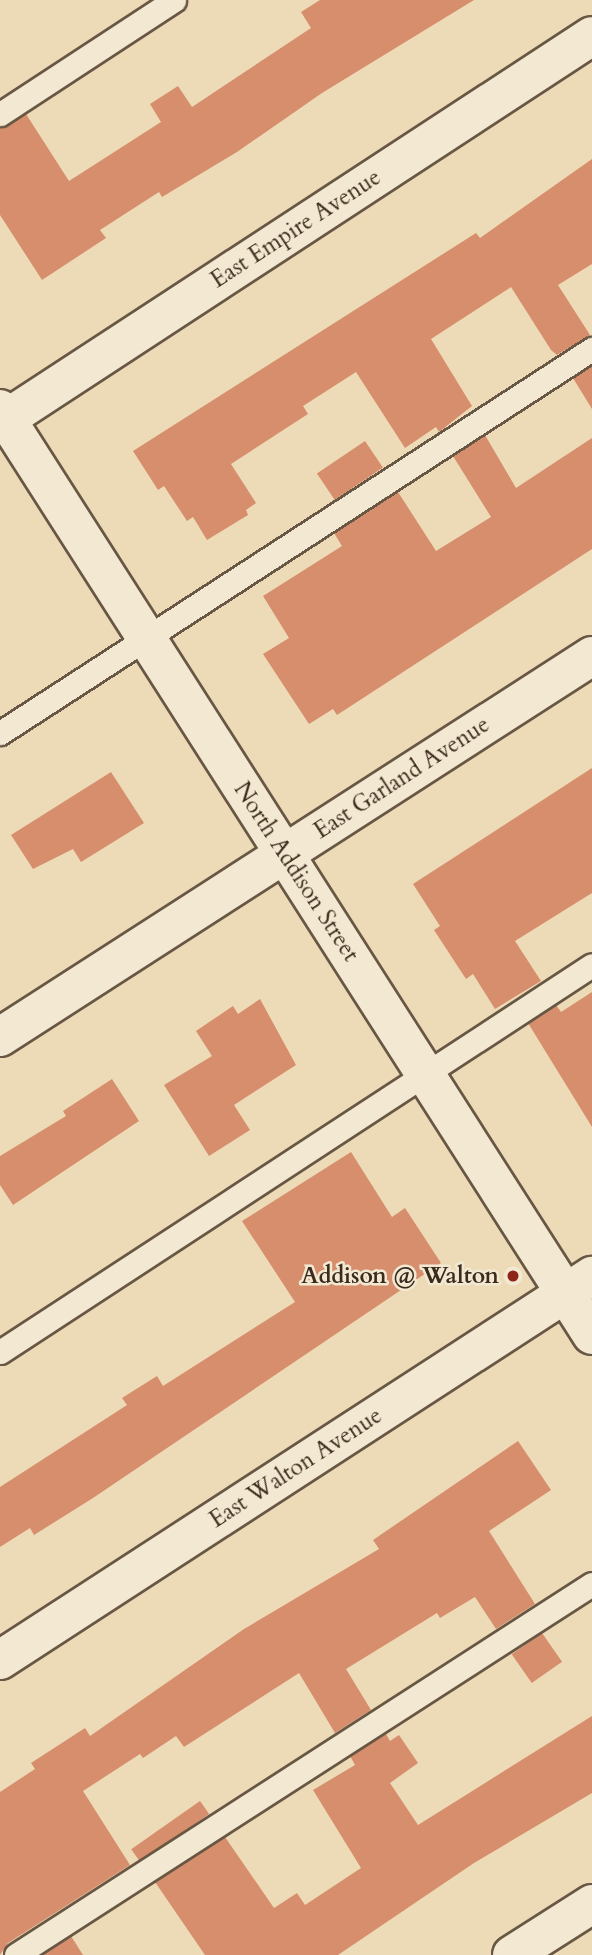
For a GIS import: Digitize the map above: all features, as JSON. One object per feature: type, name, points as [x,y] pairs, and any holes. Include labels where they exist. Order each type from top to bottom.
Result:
[{"type":"street","name":"East Empire Avenue","points":[[2,417],[592,36]]},
{"type":"street","name":"North Addison Street","points":[[2,417],[425,1075],[579,1284],[592,1335]]},
{"type":"street","name":"East Garland Avenue","points":[[0,1037],[592,656]]},
{"type":"street","name":"East Walton Avenue","points":[[0,1661],[579,1284]]},
{"type":"street","points":[[512,1955],[592,1904]]},
{"type":"lane","points":[[0,114],[174,0]]},
{"type":"lane","points":[[0,733],[592,349]]},
{"type":"lane","points":[[0,1352],[592,965]]},
{"type":"lane","points":[[16,1955],[592,1584]]},
{"type":"building","points":[[320,0],[474,0],[322,93],[237,152],[162,197],[159,192],[100,230],[106,238],[42,280],[0,215],[0,128],[26,114],[69,181],[161,122],[150,104],[178,86],[192,107],[311,28],[301,12]]},
{"type":"building","points":[[592,159],[592,264],[558,285],[590,335],[557,355],[551,350],[511,287],[431,339],[472,406],[439,432],[436,427],[405,448],[356,372],[303,406],[308,414],[231,464],[256,503],[246,510],[248,515],[207,540],[193,517],[187,521],[164,486],[158,490],[133,451],[476,233],[480,238]]},
{"type":"building","points":[[592,366],[592,409],[573,378]]},
{"type":"building","points":[[485,435],[516,488],[592,438],[592,549],[337,715],[333,709],[309,724],[263,654],[289,638],[263,596],[342,546],[334,533],[398,492],[436,551],[491,517],[453,456]]},
{"type":"building","points":[[365,441],[383,468],[335,500],[317,473]]},
{"type":"building","points":[[592,768],[592,893],[515,941],[541,981],[495,1009],[473,974],[466,979],[434,930],[440,926],[413,884]]},
{"type":"building","points":[[111,772],[144,823],[81,862],[73,849],[33,869],[11,835]]},
{"type":"building","points":[[592,992],[592,1127],[528,1023],[556,1005],[561,1012]]},
{"type":"building","points":[[260,999],[296,1065],[234,1105],[250,1130],[209,1156],[164,1085],[212,1056],[196,1031],[233,1006],[238,1014]]},
{"type":"building","points":[[112,1079],[139,1121],[13,1205],[0,1185],[0,1156],[66,1116],[63,1111]]},
{"type":"building","points":[[351,1152],[392,1217],[405,1208],[441,1263],[93,1498],[34,1535],[30,1528],[0,1547],[0,1487],[127,1405],[122,1398],[157,1376],[163,1386],[295,1302],[242,1221]]},
{"type":"building","points":[[518,1441],[551,1490],[489,1531],[535,1604],[496,1629],[475,1597],[440,1618],[437,1613],[346,1669],[371,1710],[335,1733],[299,1673],[184,1747],[176,1736],[143,1758],[140,1754],[83,1791],[130,1865],[8,1943],[0,1955],[0,1792],[35,1769],[31,1763],[85,1728],[90,1736],[244,1629],[379,1549],[373,1540]]},
{"type":"building","points":[[542,1633],[562,1662],[532,1683],[512,1654]]},
{"type":"building","points":[[592,1716],[592,1793],[474,1863],[338,1955],[205,1955],[155,1882],[225,1837],[274,1908],[297,1893],[305,1905],[361,1868],[313,1790],[355,1765],[350,1756],[386,1734],[390,1741],[399,1735],[418,1763],[390,1783],[418,1825]]},
{"type":"building","points":[[200,1801],[209,1814],[140,1862],[131,1849]]},
{"type":"building","points":[[71,1936],[83,1955],[42,1955]]},
{"type":"place","name":"Addison @ Walton","points":[[513,1276]]}]
